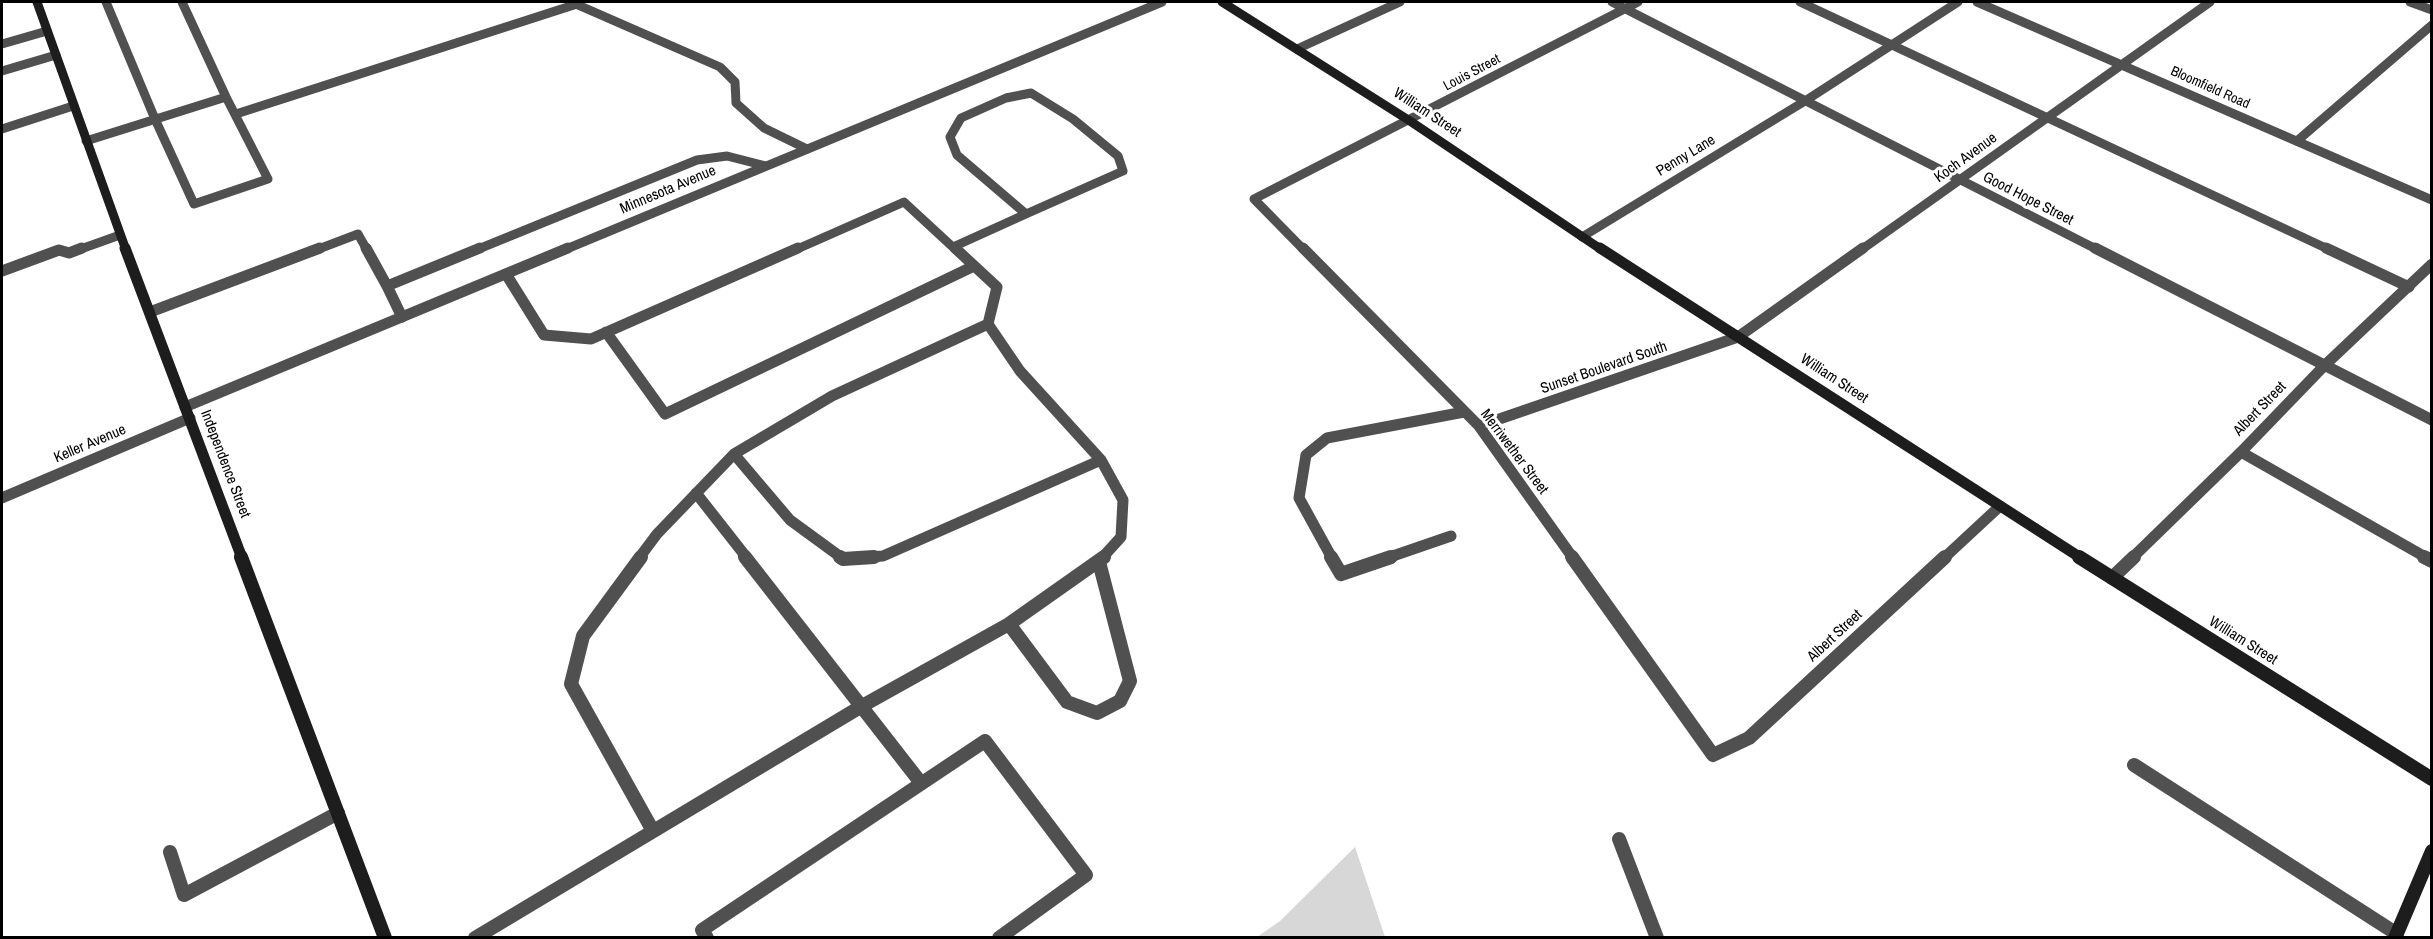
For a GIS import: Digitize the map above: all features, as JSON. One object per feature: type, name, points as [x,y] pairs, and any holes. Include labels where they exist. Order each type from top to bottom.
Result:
[{"type":"street","name":"Independence Street","points":[[37,2],[120,235],[385,938]]},
{"type":"street","points":[[106,2],[154,119],[194,204],[268,179],[226,97],[182,2]]},
{"type":"street","name":"Minnesota Avenue","points":[[187,412],[402,317],[1162,2]]},
{"type":"street","name":"William Street","points":[[1222,2],[1410,121],[1582,237],[1738,338],[2112,578],[2432,779]]},
{"type":"street","points":[[1297,49],[1400,2]]},
{"type":"street","name":"Good Hope Street","points":[[1612,2],[2432,420]]},
{"type":"street","name":"Louis Street","points":[[1254,199],[1410,121],[1638,2]]},
{"type":"street","points":[[1800,2],[2409,287]]},
{"type":"street","name":"Penny Lane","points":[[1582,237],[1805,101],[1958,2]]},
{"type":"street","name":"Bloomfield Road","points":[[1977,2],[2432,200]]},
{"type":"street","name":"Koch Avenue","points":[[1738,338],[2210,2]]},
{"type":"street","points":[[2410,2],[2432,10]]},
{"type":"street","points":[[236,114],[574,3],[720,67],[735,82],[736,103],[764,128],[807,149]]},
{"type":"street","points":[[2297,141],[2432,25]]},
{"type":"street","points":[[2,44],[47,31]]},
{"type":"street","points":[[2,71],[56,55]]},
{"type":"street","points":[[953,247],[1123,171],[1118,156],[1073,119],[1031,93],[1006,98],[961,118],[950,138],[957,155],[1026,214]]},
{"type":"street","points":[[86,141],[226,97]]},
{"type":"street","points":[[2,129],[73,106]]},
{"type":"street","points":[[387,286],[697,160],[728,156],[766,166]]},
{"type":"street","name":"Merriwether Street","points":[[1254,199],[1479,426],[1713,755]]},
{"type":"street","points":[[475,938],[862,706],[1009,624],[1099,562],[1121,537],[1123,500],[1101,460],[1020,371],[988,324],[997,287],[904,202],[591,339],[544,335],[506,274]]},
{"type":"street","points":[[150,312],[358,234],[402,317]]},
{"type":"street","points":[[2,271],[59,250],[69,253],[120,235]]},
{"type":"street","name":"Albert Street","points":[[2112,578],[2241,452],[2324,366],[2432,264]]},
{"type":"street","points":[[606,332],[665,414],[974,266]]},
{"type":"street","points":[[653,831],[571,684],[583,636],[657,534],[734,454],[832,396],[988,324]]},
{"type":"street","name":"Sunset Boulevard South","points":[[1479,426],[1738,338]]},
{"type":"street","points":[[1451,536],[1341,574],[1299,498],[1305,455],[1328,438],[1464,411]]},
{"type":"street","name":"Keller Avenue","points":[[2,498],[187,412]]},
{"type":"street","points":[[2241,452],[2432,561]]},
{"type":"street","points":[[734,454],[790,520],[843,559],[883,555],[1101,460]]},
{"type":"street","points":[[696,493],[921,783]]},
{"type":"street","name":"Albert Street","points":[[1713,755],[1749,738],[2000,506]]},
{"type":"street","points":[[1009,624],[1067,702],[1097,712],[1120,701],[1130,681],[1099,562]]},
{"type":"street","points":[[707,938],[702,930],[986,741],[1086,875],[999,938]]},
{"type":"street","points":[[2134,765],[2396,936],[2432,850]]},
{"type":"street","points":[[170,852],[184,895],[338,813]]},
{"type":"street","points":[[1619,839],[1657,938]]},
{"type":"shaded area","points":[[1355,847],[1385,937],[1257,937],[1280,921]]}]
